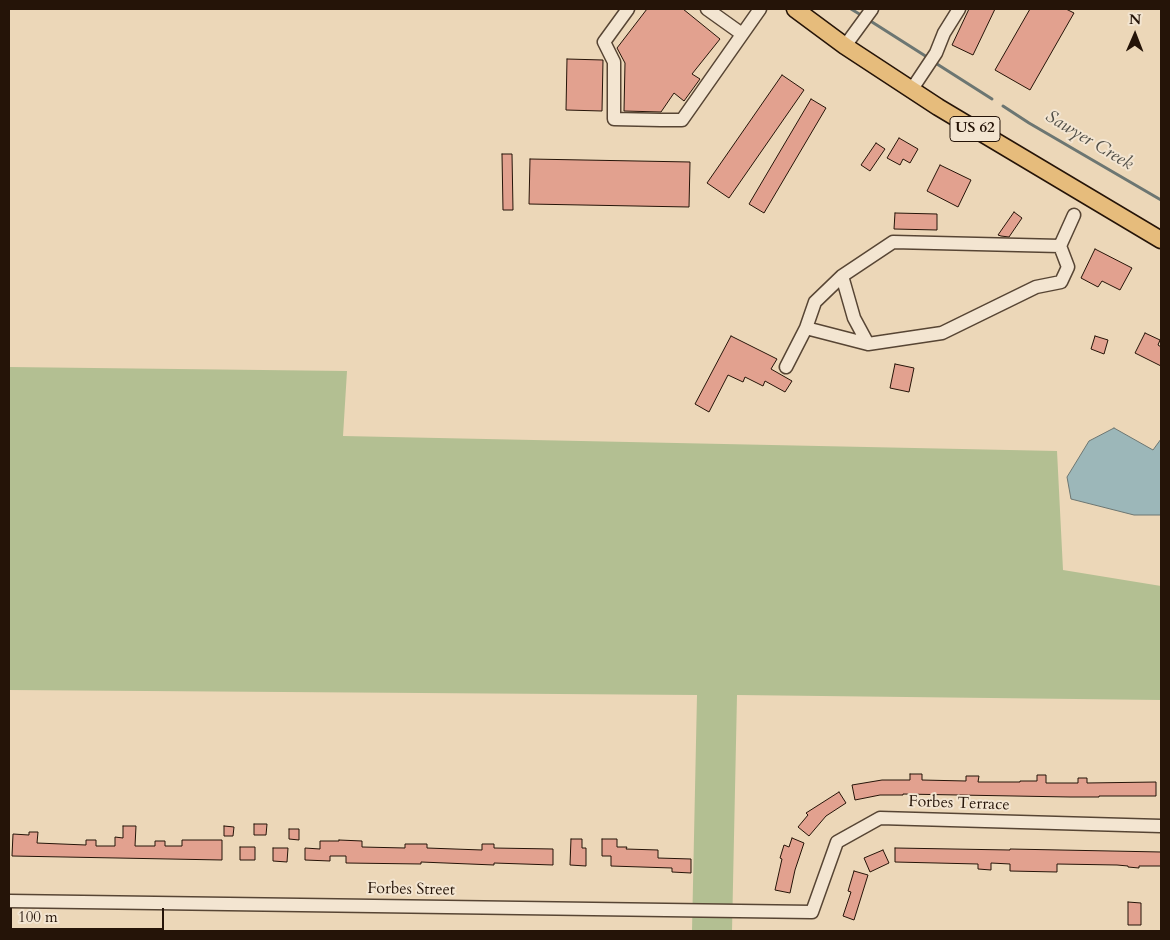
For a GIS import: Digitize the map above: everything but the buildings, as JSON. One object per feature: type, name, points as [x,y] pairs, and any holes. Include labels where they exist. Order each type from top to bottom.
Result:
[{"type":"main road","name":"US 62","points":[[795,9],[845,46],[938,107],[1161,240]]},
{"type":"street","points":[[628,9],[604,42],[614,62],[614,119],[661,120],[682,120],[760,9]]},
{"type":"street","points":[[707,9],[742,34]]},
{"type":"street","points":[[845,46],[872,9]]},
{"type":"street","points":[[912,89],[936,53],[944,33],[959,9]]},
{"type":"street","points":[[806,328],[868,344],[942,333],[1036,287],[1061,282],[1068,267],[1060,246],[1074,215]]},
{"type":"street","points":[[786,367],[806,328],[815,302],[842,276],[893,242],[1060,246]]},
{"type":"street","points":[[842,276],[854,318],[868,344]]},
{"type":"street","name":"Forbes Terrace","points":[[812,912],[837,842],[880,818],[1161,826]]},
{"type":"street","name":"Forbes Street","points":[[9,901],[812,912]]},
{"type":"green space","points":[[9,367],[347,371],[343,436],[1057,451],[1063,570],[1161,586],[1161,700],[737,695],[732,931],[692,931],[697,695],[9,690]]},
{"type":"water","points":[[1114,428],[1153,450],[1161,439],[1161,515],[1134,515],[1071,499],[1067,477],[1089,441]]},
{"type":"waterway","name":"Sawyer Creek","points":[[851,9],[861,15]]},
{"type":"waterway","name":"Sawyer Creek","points":[[872,22],[927,57]]},
{"type":"waterway","name":"Sawyer Creek","points":[[937,64],[992,99]]},
{"type":"waterway","name":"Sawyer Creek","points":[[1003,106],[1161,200]]}]
